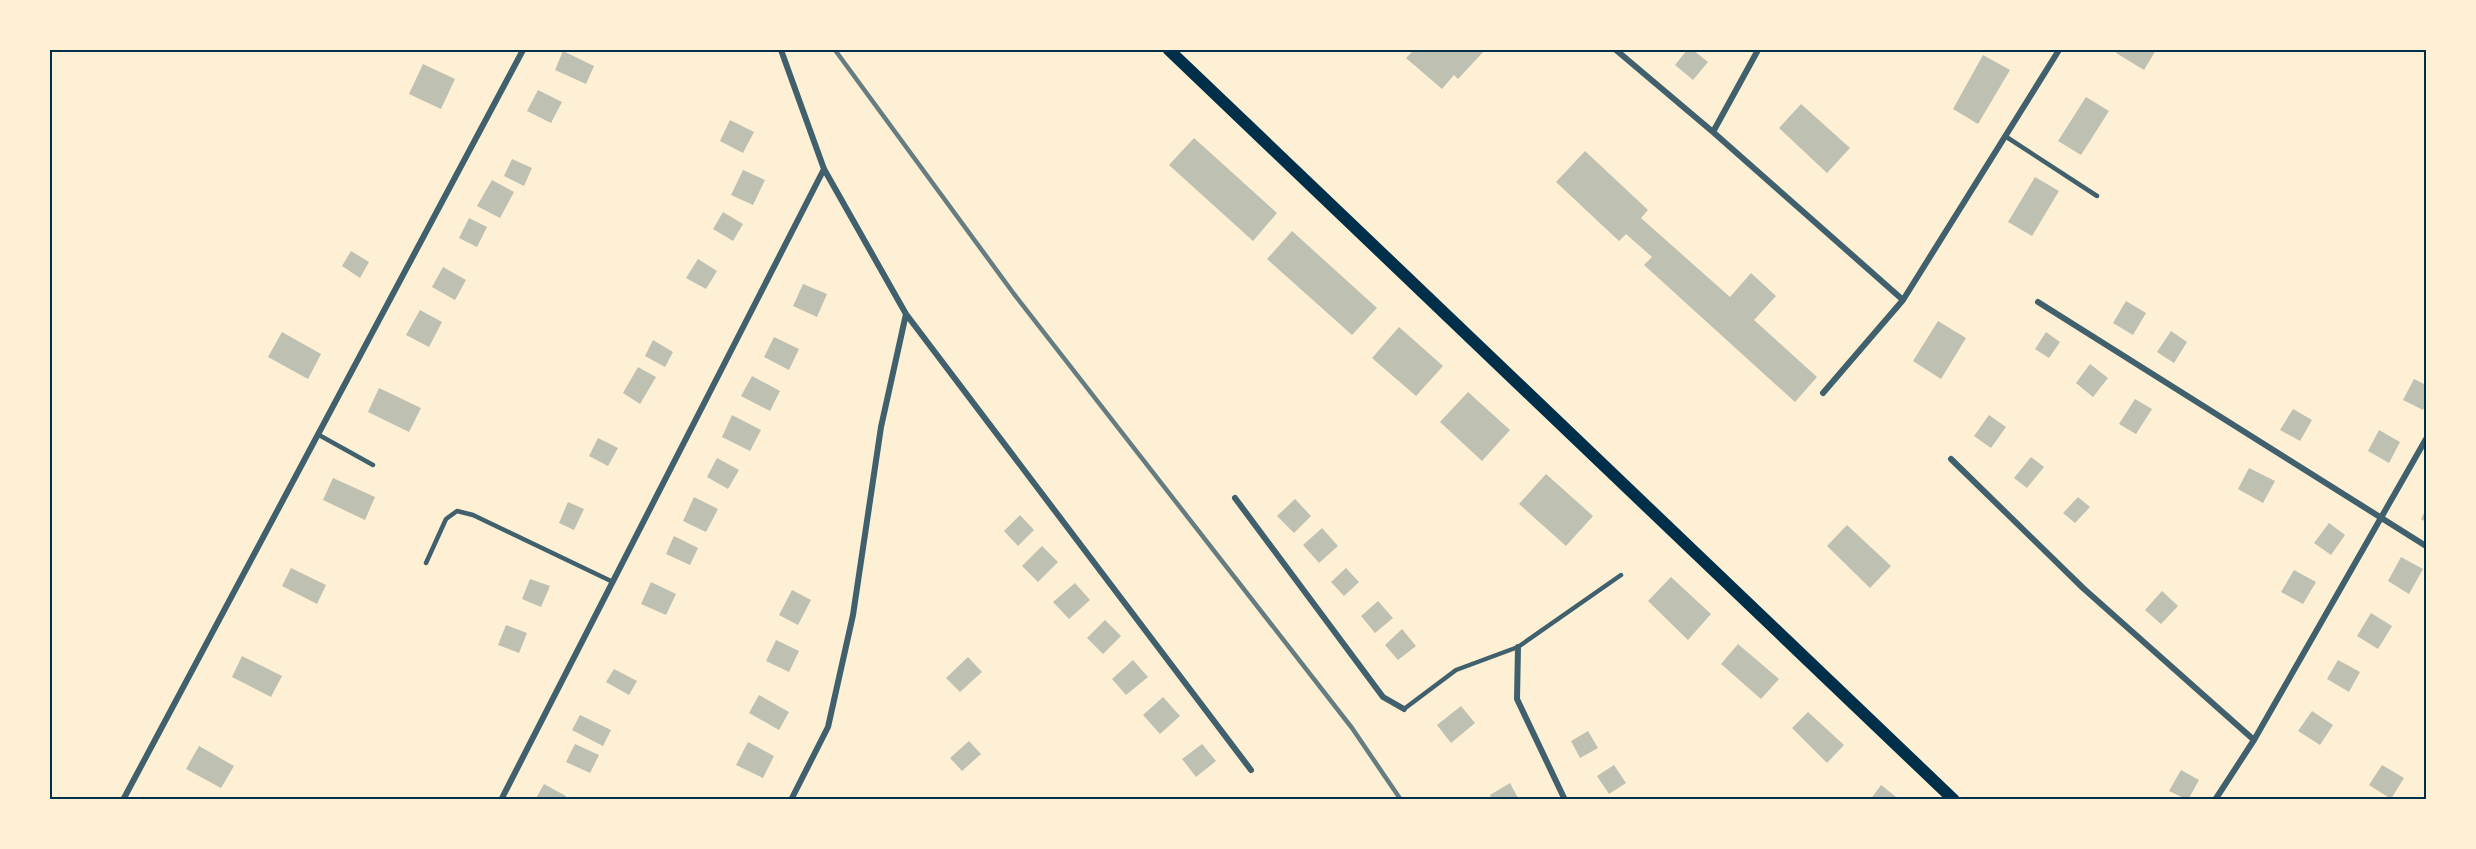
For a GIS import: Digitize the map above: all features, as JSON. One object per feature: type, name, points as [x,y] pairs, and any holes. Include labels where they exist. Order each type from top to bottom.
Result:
[{"type":"main road","points":[[1168,50],[1954,800]]},
{"type":"street","points":[[123,800],[524,50]]},
{"type":"street","points":[[781,50],[824,169],[906,314],[1251,770]]},
{"type":"street","points":[[1616,50],[1713,132],[1903,300]]},
{"type":"street","points":[[1713,132],[1758,50]]},
{"type":"street","points":[[1823,393],[1903,300],[2059,50]]},
{"type":"street","points":[[501,800],[824,169]]},
{"type":"street","points":[[2038,302],[2427,546]]},
{"type":"street","points":[[791,800],[828,727],[853,615],[881,427],[906,314]]},
{"type":"street","points":[[2215,800],[2254,740],[2427,439]]},
{"type":"street","points":[[1951,459],[2083,588],[2254,740]]},
{"type":"street","points":[[1235,498],[1383,697],[1404,709]]},
{"type":"street","points":[[1518,647],[1517,699],[1565,800]]},
{"type":"lane","points":[[2005,136],[2097,196]]},
{"type":"lane","points":[[319,435],[373,465]]},
{"type":"lane","points":[[426,563],[446,519],[457,511],[473,515],[613,582]]},
{"type":"lane","points":[[1404,709],[1456,670],[1518,647],[1621,575]]},
{"type":"building","points":[[1414,50],[1485,50],[1458,79],[1454,75],[1442,89],[1406,58]]},
{"type":"building","points":[[1687,50],[1693,50],[1708,62],[1693,80],[1675,65]]},
{"type":"building","points":[[2118,50],[2156,50],[2144,70],[2116,53]]},
{"type":"building","points":[[563,51],[594,66],[586,84],[555,70]]},
{"type":"building","points":[[1983,55],[2010,70],[1978,124],[1953,109]]},
{"type":"building","points":[[423,64],[455,79],[441,109],[409,94]]},
{"type":"building","points":[[538,90],[562,102],[551,123],[527,111]]},
{"type":"building","points":[[2086,97],[2109,111],[2081,155],[2058,141]]},
{"type":"building","points":[[1801,104],[1850,148],[1827,173],[1779,128]]},
{"type":"building","points":[[730,120],[754,132],[743,153],[720,141]]},
{"type":"building","points":[[1194,138],[1277,213],[1253,241],[1169,165]]},
{"type":"building","points":[[1585,151],[1648,210],[1641,218],[1730,297],[1751,273],[1776,296],[1754,320],[1817,377],[1795,402],[1644,265],[1652,257],[1626,234],[1619,241],[1556,182]]},
{"type":"building","points":[[512,159],[532,168],[524,186],[504,176]]},
{"type":"building","points":[[743,170],[765,180],[753,205],[731,195]]},
{"type":"building","points":[[2035,177],[2059,191],[2032,236],[2008,222]]},
{"type":"building","points":[[492,180],[514,192],[500,218],[477,206]]},
{"type":"building","points":[[723,212],[743,224],[733,241],[713,229]]},
{"type":"building","points":[[469,218],[487,227],[477,247],[459,238]]},
{"type":"building","points":[[1292,231],[1377,308],[1352,335],[1267,259]]},
{"type":"building","points":[[351,251],[369,262],[360,278],[342,266]]},
{"type":"building","points":[[698,259],[717,271],[706,289],[686,278]]},
{"type":"building","points":[[443,267],[466,280],[455,300],[432,287]]},
{"type":"building","points":[[803,284],[827,294],[817,317],[793,306]]},
{"type":"building","points":[[2126,301],[2146,313],[2133,335],[2113,323]]},
{"type":"building","points":[[420,310],[442,322],[429,347],[406,335]]},
{"type":"building","points":[[1938,321],[1966,338],[1941,379],[1913,361]]},
{"type":"building","points":[[1399,327],[1443,366],[1416,396],[1372,358]]},
{"type":"building","points":[[2171,331],[2187,342],[2174,363],[2157,352]]},
{"type":"building","points":[[282,332],[321,354],[308,379],[268,357]]},
{"type":"building","points":[[2046,332],[2060,342],[2049,358],[2035,349]]},
{"type":"building","points":[[774,337],[799,349],[789,370],[764,357]]},
{"type":"building","points":[[653,340],[673,352],[665,367],[645,356]]},
{"type":"building","points":[[2090,364],[2108,378],[2093,397],[2076,383]]},
{"type":"building","points":[[638,367],[656,377],[640,404],[623,393]]},
{"type":"building","points":[[752,376],[780,391],[770,411],[741,396]]},
{"type":"building","points":[[2414,379],[2426,385],[2426,403],[2423,410],[2403,400]]},
{"type":"building","points":[[379,388],[421,408],[409,432],[368,412]]},
{"type":"building","points":[[1468,392],[1510,430],[1482,461],[1440,422]]},
{"type":"building","points":[[2135,399],[2152,409],[2136,434],[2119,424]]},
{"type":"building","points":[[2293,409],[2312,420],[2300,441],[2280,430]]},
{"type":"building","points":[[732,415],[761,430],[750,451],[722,437]]},
{"type":"building","points":[[1989,415],[2006,427],[1991,448],[1974,436]]},
{"type":"building","points":[[2379,430],[2400,442],[2389,463],[2368,451]]},
{"type":"building","points":[[598,438],[618,448],[608,466],[589,456]]},
{"type":"building","points":[[2031,457],[2044,467],[2027,488],[2014,478]]},
{"type":"building","points":[[717,458],[739,470],[728,489],[707,477]]},
{"type":"building","points":[[2249,468],[2275,481],[2263,503],[2238,489]]},
{"type":"building","points":[[1546,474],[1593,516],[1566,546],[1519,504]]},
{"type":"building","points":[[333,478],[375,497],[365,520],[323,500]]},
{"type":"building","points":[[694,497],[718,509],[706,532],[683,521]]},
{"type":"building","points":[[2078,497],[2090,507],[2075,523],[2063,513]]},
{"type":"building","points":[[1295,499],[1311,516],[1294,533],[1277,516]]},
{"type":"building","points":[[568,502],[584,509],[574,530],[559,523]]},
{"type":"building","points":[[2426,509],[2426,522],[2421,519]]},
{"type":"building","points":[[1020,515],[1034,530],[1018,546],[1004,531]]},
{"type":"building","points":[[2329,523],[2345,535],[2331,555],[2314,543]]},
{"type":"building","points":[[1847,525],[1891,566],[1870,588],[1827,546]]},
{"type":"building","points":[[1322,528],[1338,546],[1319,563],[1303,545]]},
{"type":"building","points":[[674,536],[698,548],[690,565],[666,554]]},
{"type":"building","points":[[1042,546],[1058,562],[1038,582],[1022,566]]},
{"type":"building","points":[[2401,557],[2423,569],[2409,594],[2388,581]]},
{"type":"building","points":[[291,568],[326,585],[317,604],[282,586]]},
{"type":"building","points":[[1346,568],[1359,582],[1344,596],[1331,582]]},
{"type":"building","points":[[2294,570],[2316,582],[2303,604],[2281,592]]},
{"type":"building","points":[[1671,577],[1711,614],[1688,640],[1648,601]]},
{"type":"building","points":[[530,579],[550,586],[541,607],[522,599]]},
{"type":"building","points":[[651,582],[676,594],[666,615],[641,604]]},
{"type":"building","points":[[1075,583],[1090,600],[1069,619],[1053,602]]},
{"type":"building","points":[[792,590],[811,600],[798,625],[779,615]]},
{"type":"building","points":[[2162,591],[2178,606],[2161,624],[2145,610]]},
{"type":"building","points":[[1378,601],[1393,618],[1375,633],[1361,616]]},
{"type":"building","points":[[2371,613],[2392,626],[2378,649],[2357,636]]},
{"type":"building","points":[[1105,620],[1121,636],[1103,654],[1087,638]]},
{"type":"building","points":[[506,625],[527,633],[519,653],[498,645]]},
{"type":"building","points":[[1402,629],[1416,646],[1398,660],[1385,645]]},
{"type":"building","points":[[776,640],[799,651],[789,672],[766,661]]},
{"type":"building","points":[[1738,644],[1779,679],[1761,699],[1721,664]]},
{"type":"building","points":[[242,656],[282,676],[271,697],[232,677]]},
{"type":"building","points":[[968,657],[982,672],[960,692],[946,678]]},
{"type":"building","points":[[1133,660],[1148,677],[1126,695],[1112,679]]},
{"type":"building","points":[[2338,660],[2360,672],[2349,692],[2327,679]]},
{"type":"building","points":[[614,669],[637,681],[629,695],[606,682]]},
{"type":"building","points":[[759,695],[789,712],[779,730],[749,713]]},
{"type":"building","points":[[1163,697],[1180,716],[1160,734],[1143,715]]},
{"type":"building","points":[[1461,706],[1475,723],[1451,743],[1437,725]]},
{"type":"building","points":[[2312,711],[2333,725],[2320,745],[2298,731]]},
{"type":"building","points":[[1808,712],[1844,745],[1827,763],[1792,728]]},
{"type":"building","points":[[580,715],[611,730],[603,746],[572,730]]},
{"type":"building","points":[[1588,731],[1598,748],[1580,758],[1571,741]]},
{"type":"building","points":[[969,741],[981,754],[962,771],[950,758]]},
{"type":"building","points":[[748,742],[774,756],[763,778],[736,765]]},
{"type":"building","points":[[575,744],[599,755],[590,773],[566,762]]},
{"type":"building","points":[[1202,744],[1216,761],[1196,777],[1182,759]]},
{"type":"building","points":[[199,746],[234,766],[221,788],[186,769]]},
{"type":"building","points":[[1614,765],[1626,783],[1609,794],[1597,776]]},
{"type":"building","points":[[2382,765],[2404,778],[2391,799],[2369,785]]},
{"type":"building","points":[[2181,770],[2199,780],[2188,800],[2169,791]]},
{"type":"building","points":[[1510,783],[1519,800],[1492,800],[1490,795]]},
{"type":"building","points":[[544,784],[566,796],[564,800],[535,800]]},
{"type":"building","points":[[1881,785],[1900,800],[1870,800]]},
{"type":"railway","points":[[835,50],[1014,294],[1352,728],[1401,800]]}]
